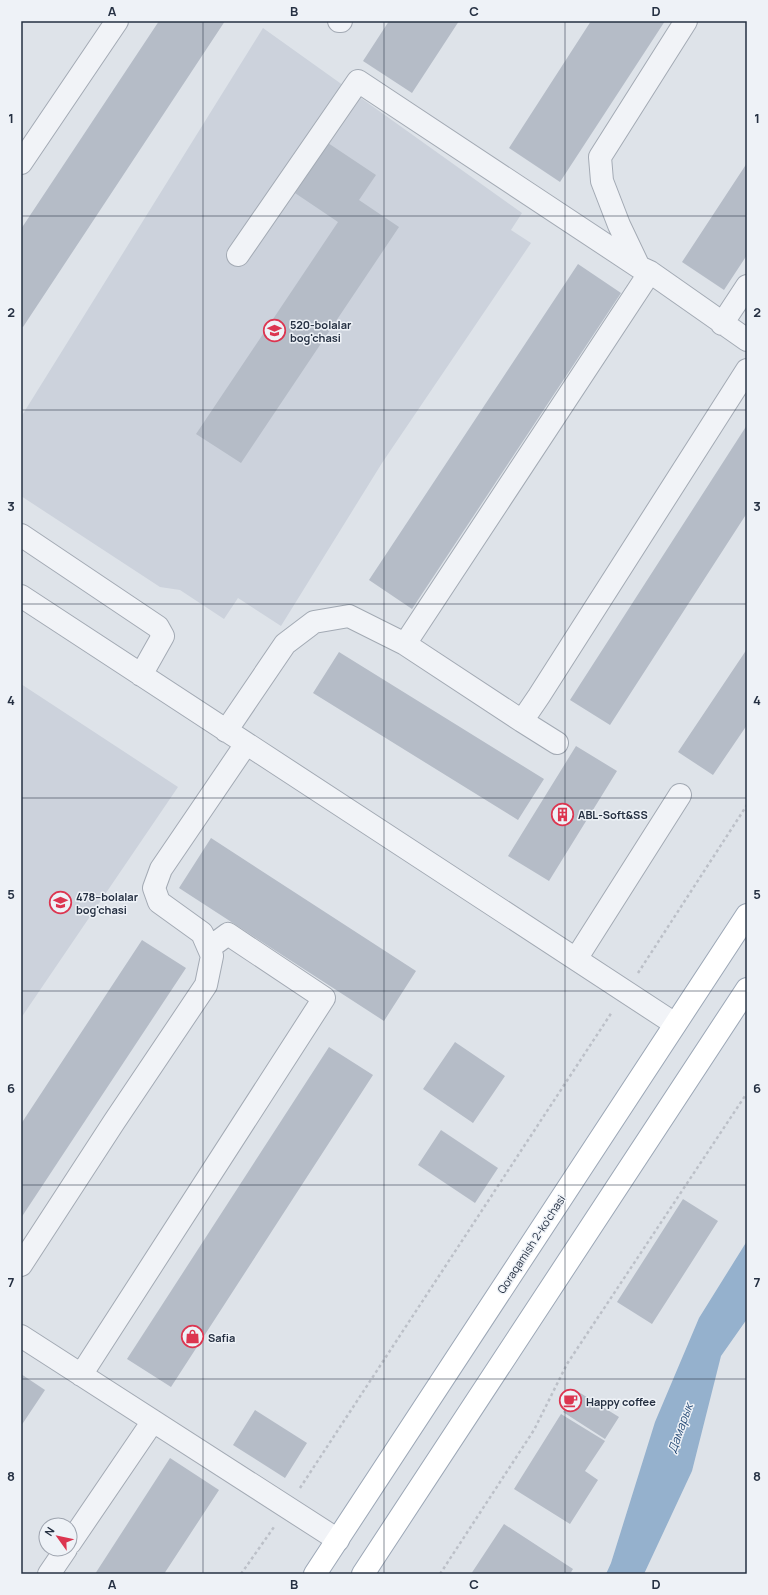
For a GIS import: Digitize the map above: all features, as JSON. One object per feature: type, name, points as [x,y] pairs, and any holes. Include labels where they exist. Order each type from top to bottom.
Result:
[{"type":"main road","name":"Qoraqamish 2-ko'chasi","points":[[315,1574],[746,918]]},
{"type":"main road","points":[[363,1574],[747,990]]},
{"type":"street","points":[[21,163],[117,21]]},
{"type":"street","points":[[645,269],[619,225],[602,181],[600,157],[686,21]]},
{"type":"street","points":[[238,255],[358,81],[645,269],[747,340]]},
{"type":"street","points":[[405,644],[645,269]]},
{"type":"street","points":[[722,324],[747,286]]},
{"type":"street","points":[[522,720],[539,696],[747,370]]},
{"type":"street","points":[[21,536],[158,627],[163,636],[141,675]]},
{"type":"street","points":[[21,596],[675,1024]]},
{"type":"street","points":[[226,731],[285,644],[314,622],[349,616],[405,644],[557,743]]},
{"type":"street","points":[[21,1265],[206,985],[212,956],[202,933],[159,902],[154,888],[161,869],[246,744]]},
{"type":"street","points":[[576,959],[680,795]]},
{"type":"street","points":[[81,1375],[324,998],[228,934],[209,948]]},
{"type":"street","points":[[21,1336],[338,1540]]},
{"type":"street","points":[[78,1531],[153,1421]]},
{"type":"street","points":[[49,1574],[61,1557]]},
{"type":"path","points":[[241,1574],[287,1508],[747,805]]},
{"type":"path","points":[[440,1574],[534,1430],[567,1364],[747,1093]]},
{"type":"shaded area","name":"520-bolalar bog'chasi","points":[[263,28],[522,213],[511,230],[531,243],[382,463],[281,626],[238,598],[224,619],[180,590],[160,587],[21,496],[21,417]]},
{"type":"shaded area","name":"478--bolalar bog'chasi","points":[[21,684],[178,787],[21,1018]]},
{"type":"water","name":"Дамарык","points":[[747,1241],[747,1319],[721,1356],[692,1471],[644,1574],[606,1574],[611,1563],[655,1422],[699,1318]]},
{"type":"building","points":[[159,21],[225,21],[23,327],[21,326],[21,229]]},
{"type":"building","points":[[389,21],[459,21],[412,93],[363,61]]},
{"type":"building","points":[[591,21],[665,21],[560,182],[509,148]]},
{"type":"building","points":[[328,143],[376,175],[359,200],[399,227],[241,463],[196,434],[338,222],[295,193]]},
{"type":"building","points":[[747,163],[747,255],[724,290],[682,262]]},
{"type":"building","points":[[578,264],[621,293],[412,609],[369,580]]},
{"type":"building","points":[[747,425],[747,513],[610,725],[570,700]]},
{"type":"building","points":[[747,649],[747,725],[713,775],[678,752]]},
{"type":"building","points":[[339,652],[544,779],[518,820],[313,693]]},
{"type":"building","name":"ABL-Soft&SS","points":[[576,746],[617,771],[549,881],[508,856]]},
{"type":"building","points":[[211,838],[416,971],[384,1021],[179,888]]},
{"type":"building","points":[[142,940],[186,968],[21,1218],[21,1124]]},
{"type":"building","points":[[455,1042],[505,1076],[473,1123],[423,1089]]},
{"type":"building","points":[[329,1047],[373,1075],[171,1387],[127,1359]]},
{"type":"building","points":[[441,1130],[498,1168],[475,1203],[418,1165]]},
{"type":"building","points":[[683,1199],[718,1221],[652,1324],[617,1302]]},
{"type":"building","points":[[21,1374],[45,1390],[21,1426]]},
{"type":"building","points":[[577,1391],[619,1417],[605,1439],[563,1412]]},
{"type":"building","points":[[255,1410],[307,1443],[285,1478],[233,1445]]},
{"type":"building","points":[[561,1414],[605,1441],[585,1471],[598,1480],[570,1524],[514,1489]]},
{"type":"building","points":[[170,1458],[219,1490],[164,1574],[95,1574]]},
{"type":"building","points":[[504,1524],[573,1569],[570,1574],[471,1574]]},
{"type":"place","name":"520-bolalar bog'chasi","points":[[274,330]]},
{"type":"place","name":"ABL-Soft&SS","points":[[562,814]]},
{"type":"place","name":"478--bolalar bog'chasi","points":[[60,902]]},
{"type":"place","name":"Safia","points":[[192,1337]]},
{"type":"place","name":"Happy coffee","points":[[571,1401]]}]
